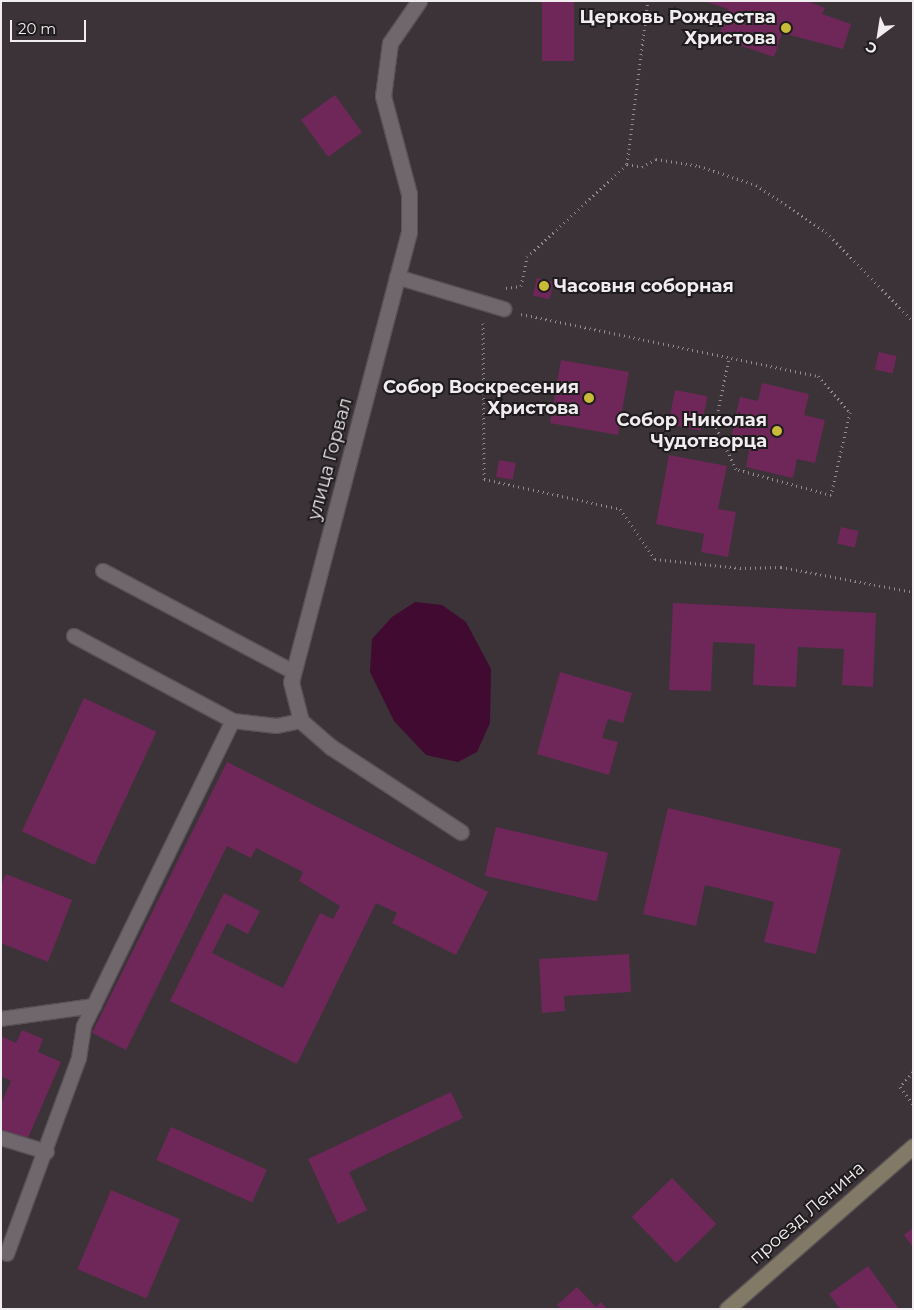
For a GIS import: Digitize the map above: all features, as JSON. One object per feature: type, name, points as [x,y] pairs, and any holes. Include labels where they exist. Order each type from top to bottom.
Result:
[{"type":"main road","name":"проезд Ленина","points":[[727,1309],[913,1146]]},
{"type":"street","name":"улица Горвал","points":[[301,721],[293,701],[294,672],[409,232],[409,194],[383,96],[390,43],[404,18],[419,1]]},
{"type":"street","points":[[301,721],[331,747],[461,832]]},
{"type":"lane","points":[[397,278],[504,309]]},
{"type":"lane","points":[[103,571],[294,672]]},
{"type":"lane","points":[[74,636],[233,722],[277,726],[301,721]]},
{"type":"lane","points":[[7,1254],[47,1152],[94,1006],[233,722]]},
{"type":"lane","points":[[1,1019],[94,1006]]},
{"type":"lane","points":[[1,1138],[47,1152]]},
{"type":"path","points":[[648,1],[627,164],[527,257],[521,286],[492,290],[481,332],[484,479],[620,509],[655,559],[740,568],[781,567],[913,592]]},
{"type":"path","points":[[627,164],[642,167],[656,160],[699,166],[756,185],[826,232],[913,321]]},
{"type":"path","points":[[504,309],[818,376],[850,412],[830,495],[736,469],[715,425],[729,358]]},
{"type":"path","points":[[913,1072],[900,1087],[913,1104]]},
{"type":"shaded area","points":[[415,602],[442,605],[466,622],[491,669],[490,723],[477,752],[458,762],[426,755],[394,721],[370,672],[372,639],[392,617]]},
{"type":"building","points":[[542,1],[574,1],[574,61],[542,61]]},
{"type":"building","name":"Церковь Рождества Христова","points":[[704,1],[807,1],[825,8],[822,14],[851,24],[843,49],[782,33],[774,57],[718,38],[728,9]]},
{"type":"building","points":[[335,95],[362,132],[328,157],[301,120]]},
{"type":"building","name":"Часовня соборная","points":[[537,278],[554,282],[550,299],[533,296]]},
{"type":"building","points":[[879,352],[897,356],[892,374],[875,370]]},
{"type":"building","name":"Собор Воскресения Христова","points":[[561,360],[629,372],[618,435],[550,423]]},
{"type":"building","name":"Собор Николая Чудотворца","points":[[762,383],[809,394],[804,415],[825,420],[815,463],[797,459],[793,478],[746,467],[750,447],[730,443],[740,397],[758,401]]},
{"type":"building","points":[[675,390],[707,396],[701,431],[668,424]]},
{"type":"building","points":[[669,455],[727,466],[718,509],[736,512],[728,557],[701,552],[704,534],[656,524]]},
{"type":"building","points":[[499,460],[516,463],[513,480],[496,477]]},
{"type":"building","points":[[841,527],[859,531],[855,548],[837,544]]},
{"type":"building","points":[[673,603],[876,613],[873,687],[842,685],[844,649],[798,647],[796,687],[753,685],[755,644],[713,642],[711,691],[669,690]]},
{"type":"building","points":[[560,672],[632,693],[623,723],[608,719],[602,738],[618,742],[609,775],[537,754]]},
{"type":"building","points":[[84,698],[157,732],[94,865],[22,831]]},
{"type":"building","points":[[227,762],[488,892],[456,955],[392,923],[397,913],[376,903],[297,1064],[170,1001],[224,893],[260,911],[248,934],[227,923],[212,953],[283,988],[320,913],[333,919],[340,906],[299,881],[303,872],[256,848],[251,858],[227,846],[126,1050],[92,1033]]},
{"type":"building","points":[[668,808],[841,849],[816,954],[764,942],[774,902],[705,885],[696,926],[643,914]]},
{"type":"building","points":[[496,827],[608,853],[597,902],[485,876]]},
{"type":"building","points":[[6,874],[72,900],[48,962],[1,943],[1,885]]},
{"type":"building","points":[[629,954],[631,992],[564,996],[565,1011],[542,1013],[539,959]]},
{"type":"building","points":[[22,1030],[43,1039],[38,1052],[61,1062],[27,1140],[1,1129],[1,1104],[11,1081],[1,1076],[1,1036],[16,1043]]},
{"type":"building","points":[[451,1092],[463,1118],[349,1172],[367,1210],[338,1224],[308,1159]]},
{"type":"building","points":[[171,1127],[267,1170],[252,1203],[156,1160]]},
{"type":"building","points":[[672,1178],[716,1224],[676,1263],[632,1217]]},
{"type":"building","points":[[111,1190],[180,1219],[146,1298],[77,1269]]},
{"type":"building","points":[[913,1228],[913,1247],[904,1235]]},
{"type":"building","points":[[868,1266],[899,1309],[840,1309],[829,1294]]},
{"type":"building","points":[[577,1287],[596,1307],[601,1302],[607,1309],[561,1309],[557,1305]]},
{"type":"place","name":"Церковь Рождества Христова","points":[[786,28]]},
{"type":"place","name":"Часовня соборная","points":[[544,286]]},
{"type":"place","name":"Собор Воскресения Христова","points":[[589,398]]},
{"type":"place","name":"Собор Николая Чудотворца","points":[[777,431]]}]
